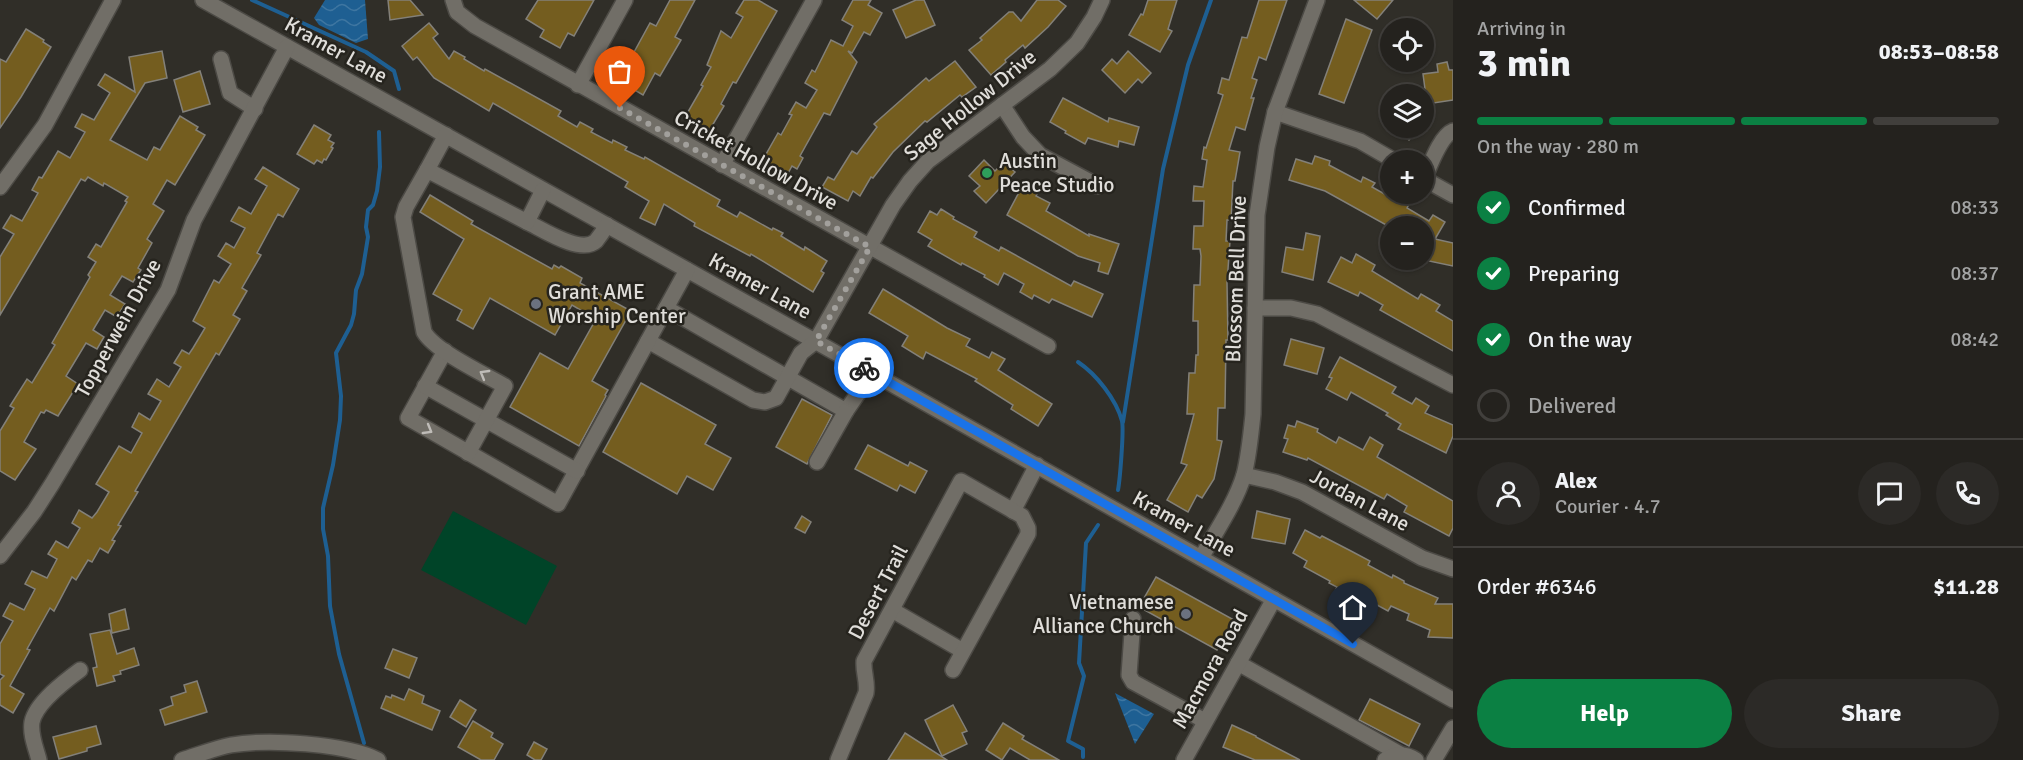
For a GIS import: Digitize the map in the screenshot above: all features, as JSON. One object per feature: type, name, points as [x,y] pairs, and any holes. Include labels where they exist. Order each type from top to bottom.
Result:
[{"type":"street","points":[[0,186],[45,125],[113,0]]},
{"type":"street","name":"Cricket Hollow Drive","points":[[453,0],[457,12],[475,26],[1048,346]]},
{"type":"street","points":[[578,85],[625,0]]},
{"type":"street","points":[[722,165],[814,0]]},
{"type":"street","name":"Sage Hollow Drive","points":[[648,341],[753,400],[765,402],[776,398],[801,353],[816,341],[893,205],[910,181],[928,161],[1050,69],[1077,43],[1102,0]]},
{"type":"street","name":"Blossom Bell Drive","points":[[1201,558],[1234,501],[1244,475],[1253,414],[1257,215],[1267,147],[1275,112],[1317,0]]},
{"type":"street","name":"Kramer Lane","points":[[209,2],[1453,700]]},
{"type":"street","name":"Topperwein Drive","points":[[0,556],[34,512],[52,484],[168,290],[195,220],[287,46]]},
{"type":"street","points":[[221,59],[230,93],[255,109]]},
{"type":"street","points":[[1002,105],[1023,137],[1040,155],[1098,186]]},
{"type":"street","points":[[1275,112],[1360,141],[1380,152]]},
{"type":"street","points":[[1434,158],[1443,139],[1453,131]]},
{"type":"street","points":[[446,135],[406,207],[403,217],[424,332],[428,340],[505,386],[468,453]]},
{"type":"street","points":[[428,170],[574,244],[585,246],[595,242],[607,225]]},
{"type":"street","points":[[1434,185],[1453,195]]},
{"type":"street","points":[[527,222],[543,190]]},
{"type":"street","points":[[445,351],[408,418],[558,504],[687,270]]},
{"type":"street","points":[[666,308],[846,411]]},
{"type":"street","points":[[1255,308],[1291,308],[1317,314],[1453,386]]},
{"type":"street","points":[[817,462],[846,411],[872,373]]},
{"type":"street","points":[[425,386],[577,471]]},
{"type":"street","points":[[953,670],[1028,534],[1026,521],[1012,511],[1037,465]]},
{"type":"street","name":"Jordan Lane","points":[[1244,475],[1275,482],[1302,492],[1422,558],[1453,569]]},
{"type":"street","name":"Desert Trail","points":[[838,760],[866,693],[864,661],[961,481],[1012,511]]},
{"type":"street","name":"Macmora Road","points":[[1184,760],[1274,599]]},
{"type":"street","points":[[892,610],[963,651]]},
{"type":"street","points":[[1133,619],[1129,675],[1133,682],[1205,721]]},
{"type":"street","points":[[1238,663],[1400,754],[1416,760]]},
{"type":"street","points":[[39,760],[32,722],[52,692],[80,670]]},
{"type":"street","points":[[1434,760],[1453,728]]},
{"type":"street","points":[[182,760],[231,745],[264,743],[330,747],[378,760]]},
{"type":"street","points":[[1385,760],[1400,754]]},
{"type":"green space","points":[[453,511],[557,566],[526,625],[421,570]]},
{"type":"water","points":[[325,0],[365,0],[368,39],[356,43],[319,25],[314,18]]},
{"type":"water","points":[[1115,693],[1154,714],[1135,744]]},
{"type":"building","points":[[388,0],[410,0],[423,15],[390,20]]},
{"type":"building","points":[[538,0],[594,0],[574,36],[568,33],[560,48],[540,37],[544,30],[526,19]]},
{"type":"building","points":[[670,0],[695,0],[675,37],[681,40],[660,76],[655,73],[643,95],[621,82],[630,67],[627,65],[650,23],[656,26]]},
{"type":"building","points":[[744,0],[758,0],[777,11],[736,83],[733,82],[721,104],[724,106],[709,131],[685,117],[711,67],[707,65],[721,31],[731,38],[743,17],[736,13]]},
{"type":"building","points":[[853,0],[871,0],[868,5],[882,13],[870,35],[864,32],[852,53],[848,51],[857,62],[830,115],[824,113],[800,156],[803,158],[797,169],[792,166],[786,177],[761,163],[778,133],[781,135],[796,102],[806,108],[817,90],[805,83],[812,70],[815,72],[831,40],[843,46],[853,26],[842,20]]},
{"type":"building","points":[[916,0],[924,0],[935,25],[906,38],[893,10]]},
{"type":"building","points":[[1037,0],[1058,0],[1066,6],[1048,27],[1025,48],[1023,45],[1005,60],[1006,62],[991,75],[969,50],[1009,12],[1013,12],[1021,21]]},
{"type":"building","points":[[1148,0],[1177,0],[1168,29],[1172,31],[1160,52],[1129,35],[1141,14],[1143,15]]},
{"type":"building","points":[[1259,0],[1287,0],[1266,60],[1259,57],[1252,78],[1257,80],[1245,130],[1236,127],[1229,150],[1240,152],[1235,181],[1233,181],[1231,220],[1227,220],[1226,241],[1230,241],[1225,408],[1218,408],[1217,440],[1222,441],[1214,479],[1202,498],[1197,495],[1188,512],[1167,500],[1187,465],[1181,463],[1194,414],[1187,414],[1189,373],[1195,373],[1196,355],[1198,355],[1198,321],[1193,321],[1194,285],[1200,285],[1201,256],[1200,249],[1193,249],[1194,226],[1203,226],[1204,201],[1193,201],[1194,186],[1203,187],[1207,160],[1202,159],[1204,147],[1206,148],[1223,95],[1218,93],[1222,78],[1229,80],[1242,37],[1247,38]]},
{"type":"building","points":[[1354,0],[1393,0],[1377,19]]},
{"type":"building","points":[[1346,19],[1372,30],[1344,103],[1319,94]]},
{"type":"building","points":[[429,23],[438,34],[433,38],[449,59],[454,51],[484,71],[485,69],[561,111],[558,116],[577,127],[580,122],[593,129],[591,132],[612,143],[613,140],[627,147],[625,150],[644,159],[645,157],[720,200],[717,206],[737,217],[740,212],[772,230],[773,228],[783,233],[781,236],[827,261],[821,271],[824,273],[813,292],[751,254],[750,256],[694,226],[695,223],[664,204],[655,225],[640,218],[649,201],[625,187],[628,182],[493,103],[489,111],[434,78],[417,57],[413,60],[402,46]]},
{"type":"building","points":[[26,29],[51,47],[0,128],[0,59],[6,62]]},
{"type":"building","points":[[162,51],[167,78],[145,83],[110,140],[147,160],[154,147],[160,150],[180,116],[198,127],[196,130],[205,135],[175,185],[167,180],[153,204],[164,211],[147,239],[152,243],[138,268],[141,270],[133,282],[122,276],[110,295],[125,304],[117,317],[105,310],[93,330],[104,337],[97,349],[86,343],[66,376],[78,384],[58,416],[46,410],[44,413],[41,412],[24,442],[36,449],[15,480],[0,471],[0,431],[14,408],[10,406],[27,379],[32,383],[55,345],[52,343],[90,277],[88,275],[96,262],[88,257],[96,244],[101,247],[128,197],[104,183],[103,186],[88,177],[85,181],[81,179],[0,315],[0,257],[14,234],[3,228],[11,215],[22,221],[38,193],[32,190],[58,151],[70,158],[85,132],[75,127],[82,114],[94,120],[110,93],[98,85],[105,74],[135,92],[129,57]]},
{"type":"building","points":[[1128,51],[1151,73],[1142,83],[1138,79],[1125,93],[1102,70],[1112,59],[1117,64]]},
{"type":"building","points":[[955,61],[976,87],[962,97],[960,95],[927,122],[925,121],[893,152],[873,178],[871,177],[860,196],[853,191],[848,201],[822,187],[828,177],[834,180],[852,151],[857,154],[877,127],[874,124],[926,78],[929,81]]},
{"type":"building","points":[[1447,62],[1449,70],[1453,70],[1453,100],[1434,103],[1434,84],[1424,84],[1423,74],[1438,72],[1437,64]]},
{"type":"building","points":[[200,71],[210,104],[183,112],[174,80]]},
{"type":"building","points":[[1063,98],[1108,122],[1109,118],[1139,127],[1134,145],[1119,141],[1118,147],[1088,138],[1085,144],[1065,133],[1066,131],[1050,122]]},
{"type":"building","points":[[314,125],[331,135],[328,140],[334,143],[326,160],[324,159],[322,163],[317,160],[314,164],[297,154]]},
{"type":"building","points":[[1315,156],[1330,161],[1329,165],[1361,182],[1363,177],[1375,183],[1372,187],[1380,192],[1380,204],[1409,204],[1407,208],[1421,216],[1380,216],[1380,222],[1325,191],[1289,180],[1296,159],[1312,164]]},
{"type":"building","points":[[984,160],[995,171],[1004,162],[1015,172],[986,203],[974,191],[980,186],[969,176]]},
{"type":"building","points":[[263,167],[299,189],[283,217],[278,214],[257,253],[261,255],[242,288],[247,291],[233,315],[240,319],[219,355],[216,353],[135,491],[138,492],[118,525],[121,526],[112,540],[115,541],[108,553],[100,548],[92,562],[88,560],[76,580],[72,577],[54,611],[50,608],[10,686],[24,694],[13,713],[0,705],[0,680],[4,676],[0,674],[0,644],[13,621],[3,616],[10,603],[24,610],[35,589],[25,584],[32,571],[47,578],[57,559],[48,554],[56,541],[68,548],[80,528],[72,523],[79,510],[92,518],[97,512],[109,492],[96,484],[119,446],[131,453],[142,433],[132,427],[139,413],[150,420],[161,401],[148,394],[157,379],[169,387],[181,367],[174,363],[182,350],[189,354],[205,328],[193,321],[214,280],[219,283],[231,264],[218,256],[226,243],[234,248],[245,228],[231,221],[239,207],[251,214],[267,186],[255,179]]},
{"type":"building","points":[[1025,181],[1040,189],[1036,196],[1050,203],[1046,211],[1089,236],[1089,234],[1119,244],[1108,274],[1098,271],[1100,263],[1078,256],[1007,215]]},
{"type":"building","name":"Grant AME Worship Center","points":[[430,195],[473,221],[471,224],[552,269],[554,265],[559,268],[561,266],[582,278],[580,283],[631,311],[592,381],[608,390],[579,446],[510,407],[540,353],[568,369],[596,319],[572,305],[555,335],[490,298],[473,329],[457,320],[462,310],[433,294],[464,239],[420,212]]},
{"type":"building","points":[[941,209],[954,217],[953,219],[977,232],[974,237],[999,251],[1001,247],[1071,286],[1074,281],[1103,294],[1092,317],[1052,299],[1049,303],[1034,295],[1032,299],[1020,292],[1024,284],[1004,273],[998,285],[984,277],[985,275],[962,263],[961,265],[928,246],[932,240],[918,232],[930,211],[937,215]]},
{"type":"building","points":[[1433,215],[1445,222],[1435,239],[1453,243],[1453,266],[1434,262]]},
{"type":"building","points":[[1306,233],[1320,236],[1313,280],[1282,272],[1286,247],[1303,250]]},
{"type":"building","points":[[1356,254],[1375,265],[1372,271],[1418,299],[1421,294],[1440,305],[1436,311],[1453,321],[1453,351],[1380,310],[1383,305],[1360,292],[1358,296],[1328,282],[1341,257],[1352,263]]},
{"type":"building","points":[[883,289],[947,328],[970,339],[966,346],[989,358],[992,352],[1005,359],[998,370],[1052,404],[1038,426],[1011,409],[1013,405],[975,381],[977,379],[926,352],[923,359],[902,346],[908,336],[869,313]]},
{"type":"building","points":[[1291,339],[1324,348],[1317,374],[1284,365]]},
{"type":"building","points":[[1340,357],[1396,387],[1392,393],[1412,404],[1416,398],[1429,406],[1425,413],[1453,425],[1453,436],[1446,453],[1398,429],[1401,424],[1386,415],[1388,413],[1351,392],[1347,400],[1326,389],[1332,378],[1329,377]]},
{"type":"building","points":[[641,383],[716,425],[705,444],[731,458],[713,490],[687,476],[677,494],[603,452]]},
{"type":"building","points":[[802,399],[832,415],[807,464],[776,447]]},
{"type":"building","points":[[1297,421],[1318,429],[1317,432],[1336,443],[1339,437],[1363,450],[1370,437],[1383,445],[1377,457],[1453,501],[1453,528],[1449,536],[1404,512],[1407,506],[1387,494],[1384,499],[1308,458],[1307,460],[1283,452],[1288,439],[1284,438],[1288,425],[1295,427]]},
{"type":"building","points":[[868,445],[908,466],[910,462],[927,471],[915,493],[900,485],[897,491],[855,469]]},
{"type":"building","points":[[1257,511],[1290,519],[1285,544],[1252,538]]},
{"type":"building","points":[[802,516],[811,522],[805,533],[795,528]]},
{"type":"building","points":[[1305,530],[1320,538],[1322,536],[1370,561],[1368,565],[1392,578],[1393,575],[1404,583],[1438,598],[1435,604],[1453,604],[1453,638],[1428,637],[1430,630],[1407,620],[1409,614],[1391,606],[1388,611],[1357,594],[1352,601],[1335,591],[1337,587],[1304,567],[1307,561],[1293,553]]},
{"type":"building","name":"Vietnamese Alliance Church","points":[[1156,577],[1234,620],[1217,650],[1139,607]]},
{"type":"building","points":[[125,609],[129,629],[112,633],[109,614]]},
{"type":"building","points":[[110,630],[117,654],[134,648],[139,665],[120,671],[121,674],[113,676],[115,681],[97,686],[93,668],[97,667],[90,634]]},
{"type":"building","points":[[393,649],[417,658],[409,678],[385,668]]},
{"type":"building","points":[[197,681],[207,712],[165,725],[160,710],[173,705],[171,697],[186,692],[184,685]]},
{"type":"building","points":[[409,689],[424,696],[422,703],[440,711],[432,730],[381,708],[386,696],[391,698],[392,695],[404,700]]},
{"type":"building","points":[[1370,699],[1420,724],[1409,746],[1359,720]]},
{"type":"building","points":[[460,700],[476,710],[466,727],[450,717]]},
{"type":"building","points":[[953,705],[967,731],[962,733],[967,744],[942,756],[925,720]]},
{"type":"building","points":[[473,721],[493,733],[491,737],[503,744],[494,760],[481,760],[458,747]]},
{"type":"building","points":[[1003,723],[1024,736],[1022,739],[1059,760],[1030,760],[1010,748],[1002,760],[986,750]]},
{"type":"building","points":[[1232,725],[1300,760],[1255,760],[1223,747]]},
{"type":"building","points":[[96,726],[101,744],[87,748],[87,751],[59,759],[53,737]]},
{"type":"building","points":[[905,733],[947,760],[888,760]]},
{"type":"building","points":[[534,742],[547,749],[541,760],[535,760],[527,755]]},
{"type":"waterway","points":[[252,0],[366,52],[394,71],[399,89]]},
{"type":"waterway","points":[[1123,422],[1163,169],[1188,65],[1211,0]]},
{"type":"waterway","points":[[364,743],[339,654],[330,606],[323,508],[340,420],[341,396],[336,353],[351,325],[356,290],[362,274],[368,237],[366,227],[368,210],[373,205],[377,191],[380,167],[379,132]]},
{"type":"waterway","points":[[1078,362],[1092,373],[1104,388],[1115,404],[1122,421],[1118,490]]},
{"type":"waterway","points":[[1083,757],[1083,749],[1068,741],[1084,676],[1079,663],[1086,543],[1098,525]]},
{"type":"way so far","points":[[620,108],[870,247],[816,341],[864,368]]},
{"type":"place","name":"Austin Peace Studio","points":[[987,173]]},
{"type":"place","name":"Grant AME Worship Center","points":[[536,304]]},
{"type":"place","name":"Vietnamese Alliance Church","points":[[1186,614]]},
{"type":"route","points":[[864,368],[1353,644]]}]
